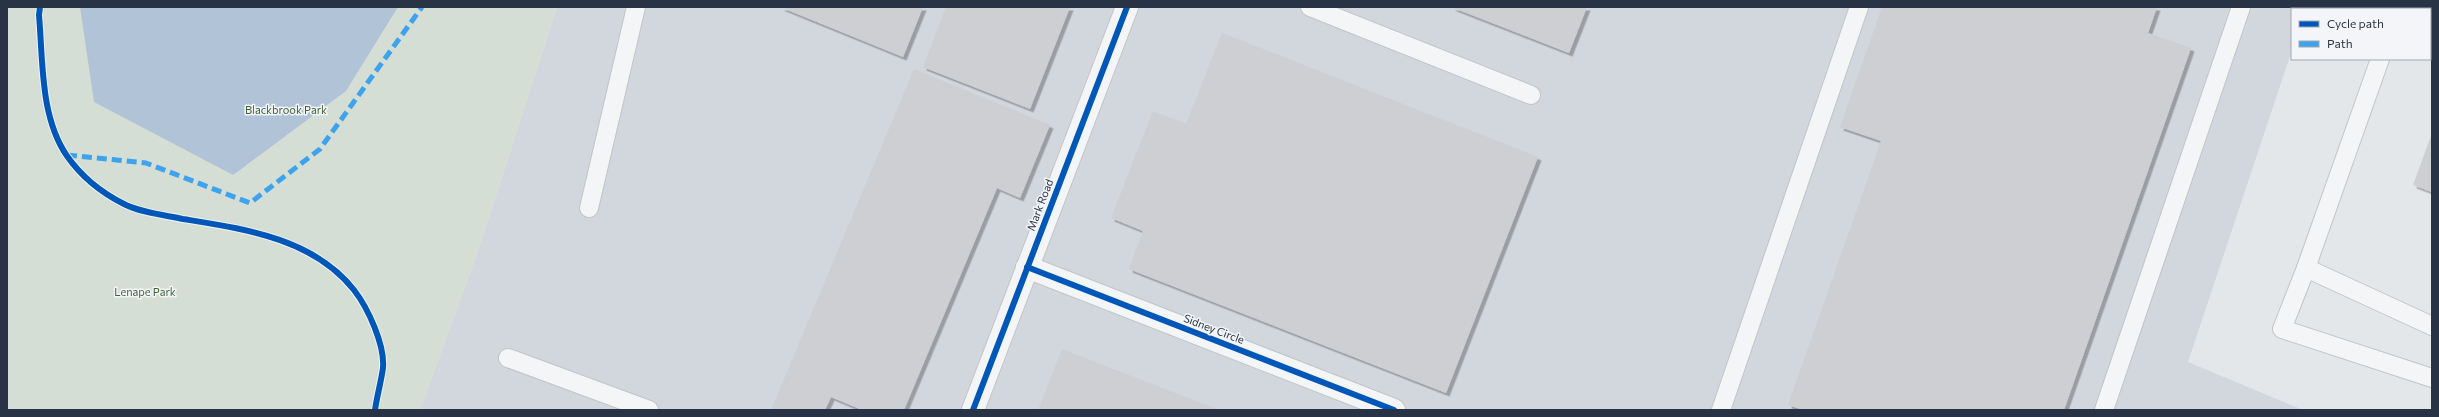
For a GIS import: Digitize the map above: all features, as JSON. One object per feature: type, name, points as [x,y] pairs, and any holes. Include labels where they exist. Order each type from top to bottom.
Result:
[{"type":"street","name":"Mark Road","points":[[973,410],[1127,7]]},
{"type":"street","name":"Sidney Circle","points":[[1027,267],[1394,410]]},
{"type":"lane","points":[[589,208],[636,7]]},
{"type":"lane","points":[[1310,7],[1531,95]]},
{"type":"lane","points":[[1721,410],[1859,7]]},
{"type":"lane","points":[[2104,410],[2241,7]]},
{"type":"lane","points":[[2380,60],[2306,268],[2282,329],[2432,378]]},
{"type":"lane","points":[[2306,268],[2432,326]]},
{"type":"lane","points":[[508,358],[649,410]]},
{"type":"shaded area","points":[[557,7],[2306,7],[2291,8],[2291,53],[2188,362],[2303,410],[420,410],[478,251]]},
{"type":"green space","name":"Lenape Park","points":[[7,7],[557,7],[478,251],[420,410],[7,410]]},
{"type":"water","points":[[80,7],[398,7],[346,91],[233,175],[94,102]]},
{"type":"building","points":[[780,7],[923,7],[903,57]]},
{"type":"building","points":[[946,7],[1070,7],[1030,109],[923,67]]},
{"type":"building","points":[[1451,7],[1587,7],[1569,53]]},
{"type":"building","points":[[1882,7],[2157,7],[2148,33],[2191,48],[2064,410],[1803,410],[1788,405],[1881,141],[1840,127]]},
{"type":"building","points":[[1222,33],[1538,157],[1446,393],[1129,269],[1143,231],[1111,218],[1153,111],[1186,124]]},
{"type":"building","points":[[914,69],[1050,125],[1020,198],[997,188],[904,410],[862,410],[831,397],[825,410],[771,410]]},
{"type":"building","points":[[2432,133],[2432,192],[2413,185]]},
{"type":"building","points":[[1062,349],[1219,410],[1038,410]]},
{"type":"marked path","points":[[67,155],[146,163],[250,203],[320,149],[422,7]]},
{"type":"cycle path","points":[[40,7],[39,15],[42,69],[47,106],[58,141],[67,156],[85,177],[100,189],[124,204],[138,210],[230,227],[276,239],[298,247],[319,258],[337,272],[354,290],[365,307],[378,338],[383,359],[383,368],[375,410]]},
{"type":"cycle path","points":[[973,410],[1127,7]]},
{"type":"cycle path","points":[[1027,267],[1394,410]]},
{"type":"park label","name":"Blackbrook Park","points":[[286,110]]}]
